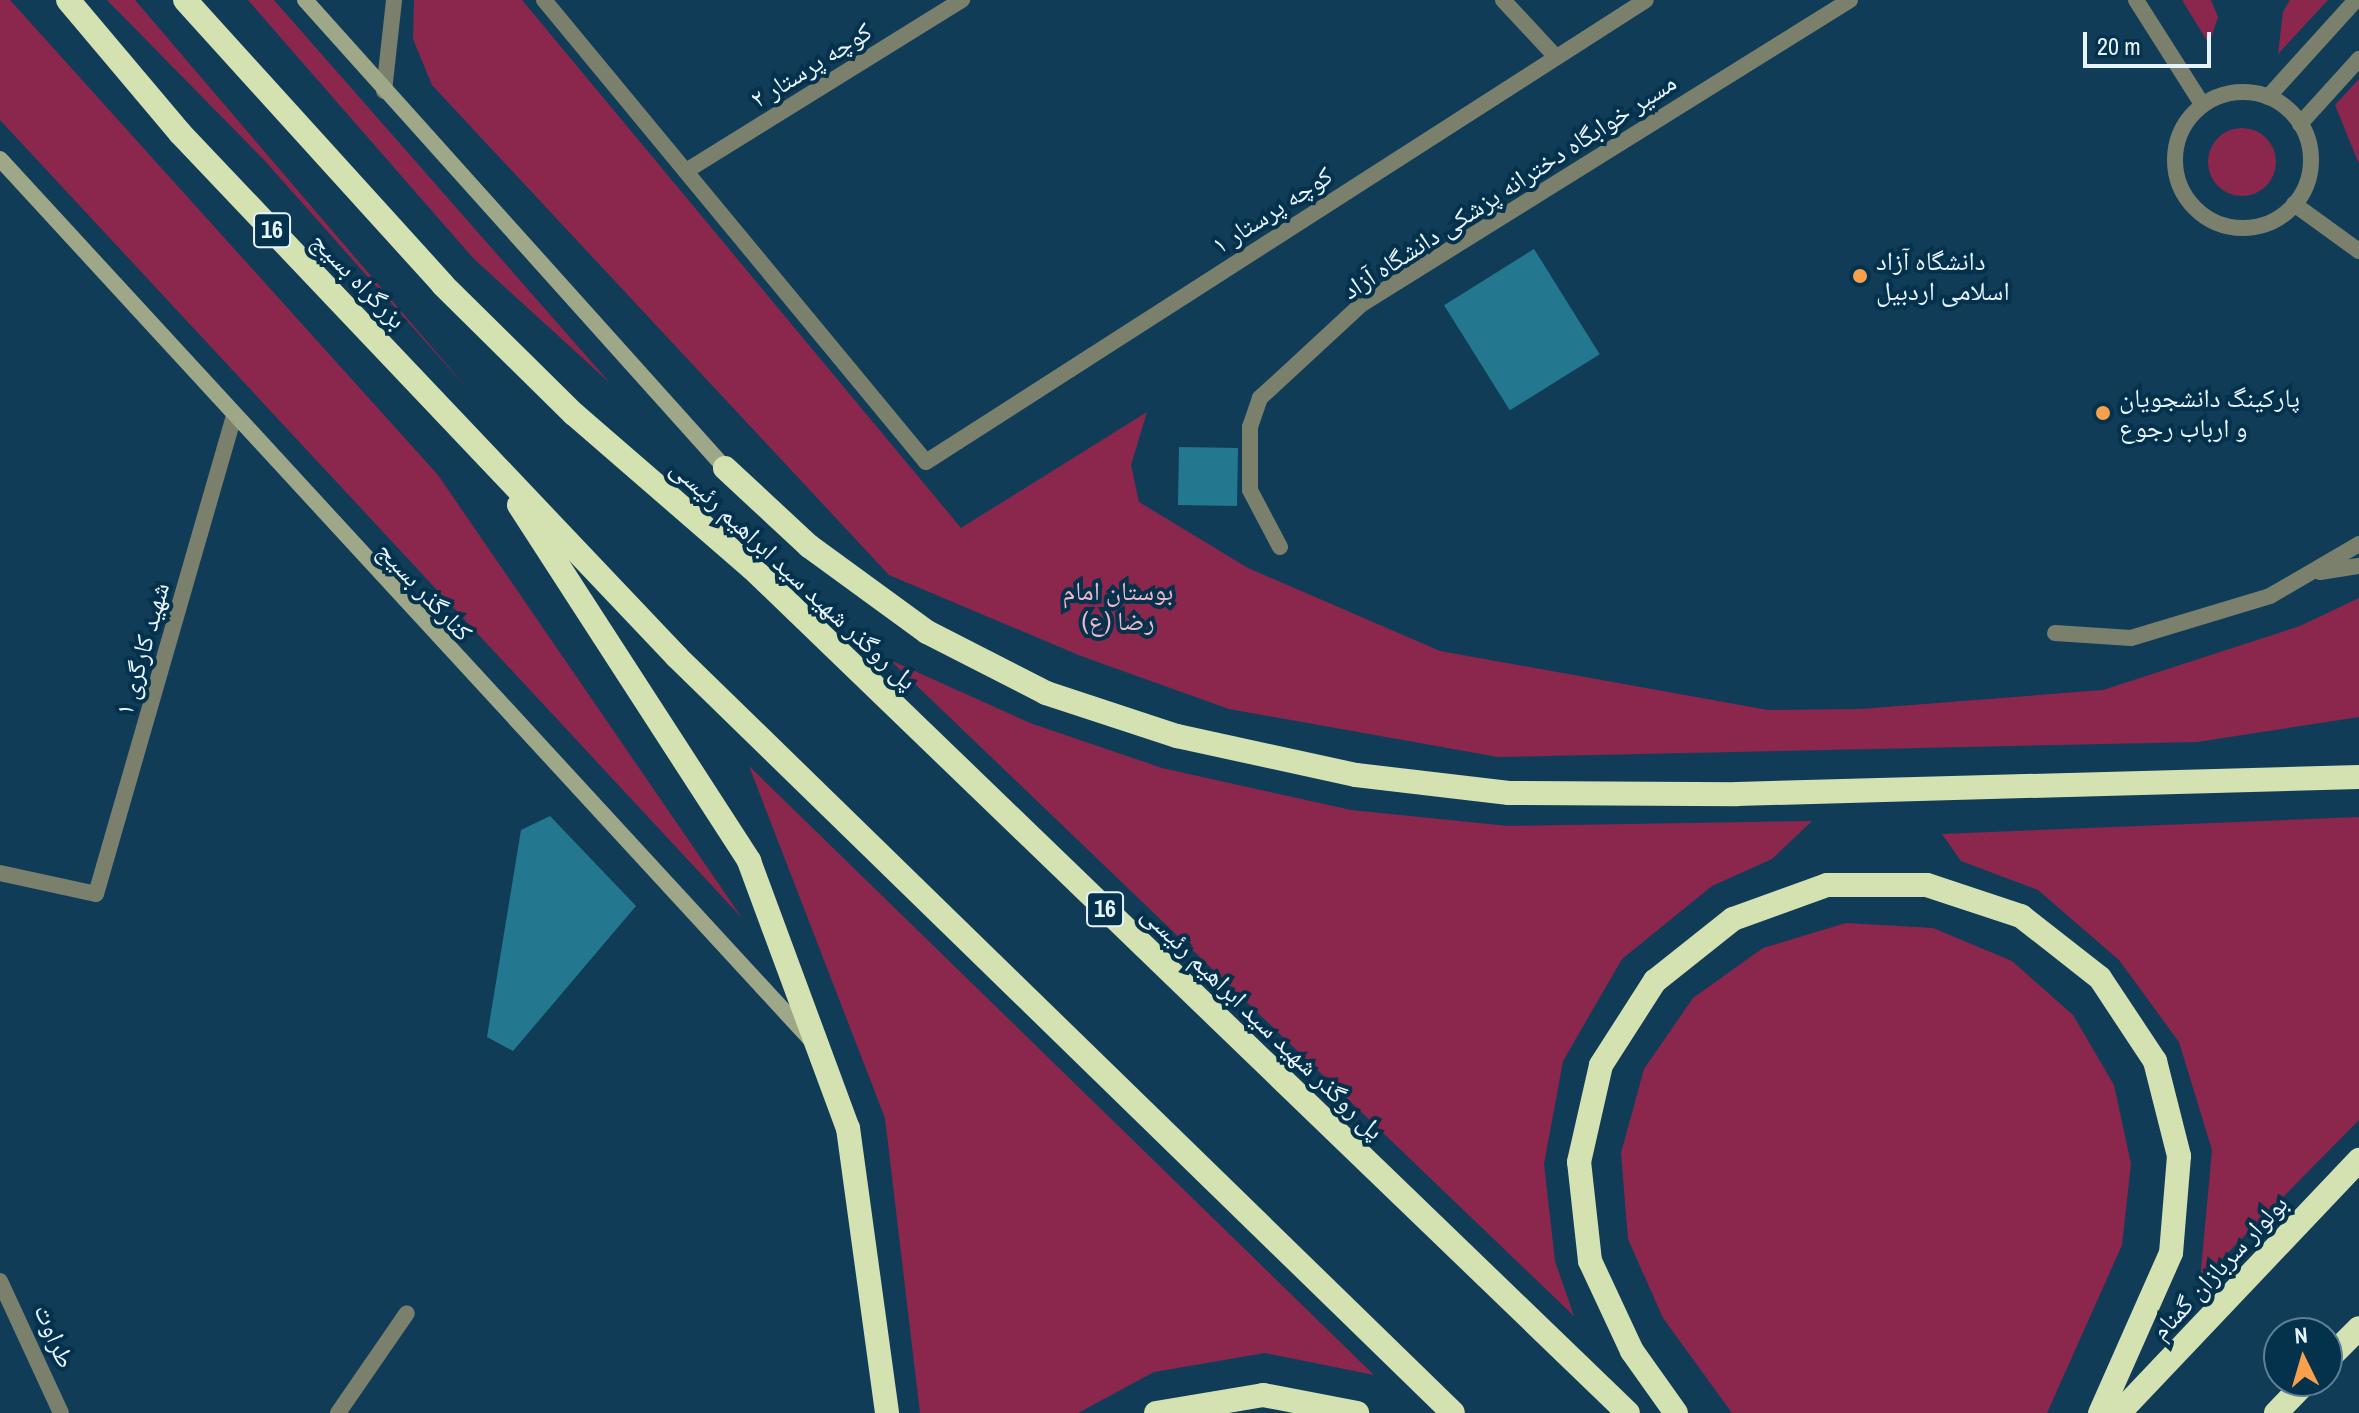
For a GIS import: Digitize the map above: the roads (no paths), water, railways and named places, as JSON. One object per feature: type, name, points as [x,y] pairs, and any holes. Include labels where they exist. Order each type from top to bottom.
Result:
[{"type":"highway","name":"بزرگراه بسیج","points":[[68,0],[180,133],[485,453]]},
{"type":"highway","name":"پل روگذر شهید سید ابراهیم رئیسی","points":[[185,0],[443,285],[574,414],[752,568],[1628,1413]]},
{"type":"highway","points":[[485,453],[749,861],[848,1128],[887,1413]]},
{"type":"highway","points":[[485,453],[677,657],[1453,1413]]},
{"type":"highway","points":[[725,468],[809,546],[927,632],[1046,693],[1177,736],[1356,775],[1509,793],[1737,794],[2359,777]]},
{"type":"highway","points":[[1676,1413],[1632,1351],[1590,1261],[1579,1162],[1601,1065],[1655,981],[1733,919],[1827,885],[1912,885],[2021,916],[2100,978],[2155,1061],[2179,1156],[2171,1253],[2100,1413]]},
{"type":"highway","name":"بولوار سربازان گمنام","points":[[2119,1413],[2359,1160]]},
{"type":"highway","points":[[2343,1344],[2359,1328]]},
{"type":"highway","points":[[1156,1413],[1263,1395],[1357,1413]]},
{"type":"highway","points":[[2276,1413],[2292,1397]]},
{"type":"main road","points":[[305,0],[725,468]]},
{"type":"main road","name":"کنارگذر بسیج","points":[[0,159],[234,417],[820,1050]]},
{"type":"street","points":[[384,91],[394,0]]},
{"type":"street","points":[[544,0],[686,171]]},
{"type":"street","name":"کوچه پرستار ۲","points":[[686,171],[962,0]]},
{"type":"street","points":[[1503,0],[1555,56]]},
{"type":"street","name":"کوچه پرستار ۱","points":[[686,171],[926,462],[1646,0]]},
{"type":"street","name":"مسیر خوابگاه دخترانه پزشکی دانشگاه آزاد","points":[[1280,547],[1250,490],[1250,427],[1260,398],[1362,304],[1850,0]]},
{"type":"street","points":[[2136,0],[2202,104]]},
{"type":"street","points":[[2268,97],[2356,0]]},
{"type":"street","points":[[2300,124],[2359,59]]},
{"type":"street","points":[[2227,94],[2268,97],[2300,124],[2311,165],[2294,204],[2257,227],[2236,228],[2197,211],[2183,194],[2175,154],[2202,104],[2227,94]]},
{"type":"street","points":[[2294,204],[2359,251]]},
{"type":"street","name":"شهید کارگری ۱","points":[[0,873],[96,894],[234,417]]},
{"type":"street","points":[[2055,633],[2131,638],[2270,596],[2320,572],[2359,544]]},
{"type":"street","points":[[2320,572],[2359,566]]},
{"type":"street","name":"طراوت","points":[[0,1281],[59,1412]]},
{"type":"street","points":[[338,1413],[407,1313]]},
{"type":"place","name":"دانشگاه آزاد اسلامی اردبیل","points":[[1860,276]]},
{"type":"place","name":"پارکینگ دانشجویان و ارباب رجوع","points":[[2103,413]]},
{"type":"park label","name":"بوستان امام رضا (ع)","points":[[1118,606]]}]
